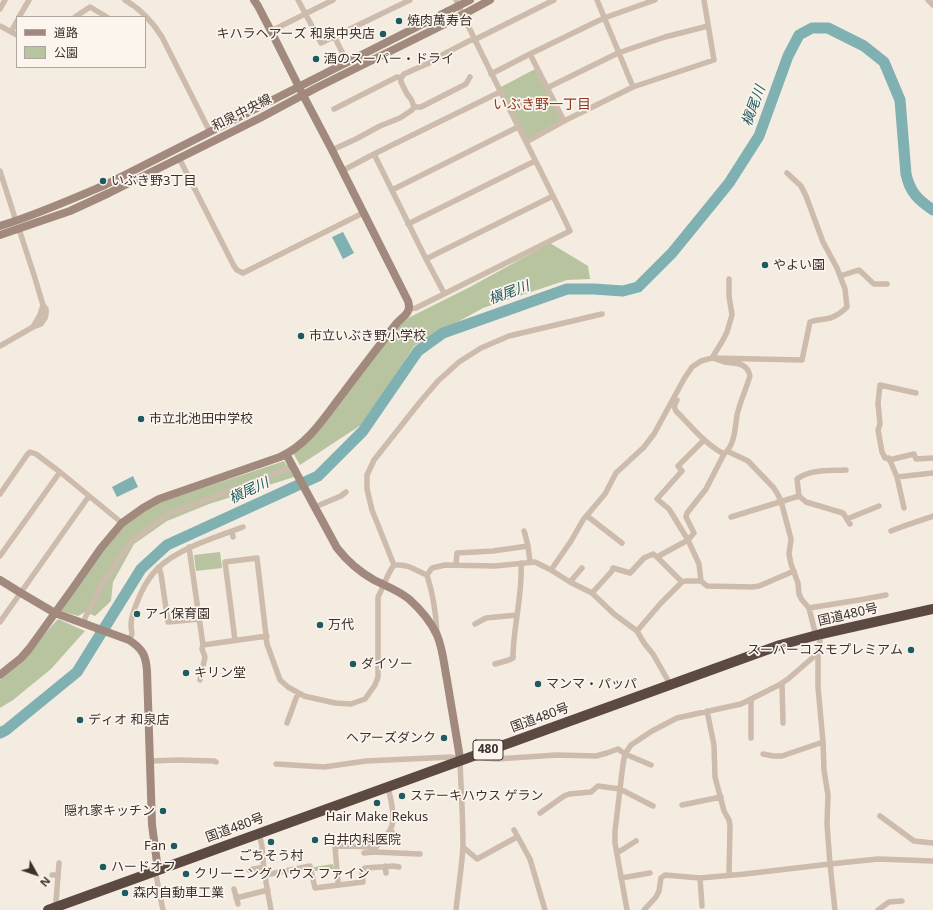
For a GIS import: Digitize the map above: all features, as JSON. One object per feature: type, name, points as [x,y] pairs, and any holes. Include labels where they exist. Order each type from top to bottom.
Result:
[{"type":"highway","name":"国道480号","points":[[48,910],[780,645],[933,609]]},
{"type":"street","points":[[0,9],[5,0]]},
{"type":"street","points":[[20,16],[29,0]]},
{"type":"street","points":[[124,0],[134,2],[162,37],[210,132]]},
{"type":"street","points":[[0,675],[21,658],[29,649],[101,548],[122,523],[158,499],[286,454],[305,440],[318,426],[396,324],[407,313],[409,308],[408,301],[254,0]]},
{"type":"street","points":[[298,0],[321,44],[334,36],[410,0]]},
{"type":"street","points":[[271,31],[333,0]]},
{"type":"street","name":"和泉中央線","points":[[0,235],[50,208],[105,185],[299,87],[458,3],[470,0]]},
{"type":"street","name":"和泉中央線","points":[[0,226],[18,225],[70,211],[260,118],[490,0]]},
{"type":"street","points":[[401,78],[404,74],[436,60],[442,55],[471,40],[474,40],[554,0]]},
{"type":"street","points":[[597,0],[633,87]]},
{"type":"street","points":[[491,74],[604,18],[655,0]]},
{"type":"street","points":[[526,142],[564,121],[633,87],[714,60],[704,0]]},
{"type":"street","points":[[928,0],[933,5]]},
{"type":"street","points":[[409,308],[416,308],[570,231],[474,40],[458,3]]},
{"type":"street","points":[[76,16],[90,7],[105,16]]},
{"type":"street","points":[[11,32],[16,23]]},
{"type":"street","points":[[0,26],[16,34]]},
{"type":"street","points":[[548,88],[618,53],[665,37],[708,26]]},
{"type":"street","points":[[334,36],[347,62]]},
{"type":"street","points":[[530,54],[564,121]]},
{"type":"street","points":[[334,109],[396,77],[401,78]]},
{"type":"street","points":[[401,78],[401,82],[414,107]]},
{"type":"street","points":[[332,150],[380,126],[400,118],[414,107],[421,107],[466,84],[470,78]]},
{"type":"street","points":[[342,171],[500,92]]},
{"type":"street","points":[[392,190],[518,127]]},
{"type":"street","points":[[374,154],[444,293]]},
{"type":"street","points":[[179,158],[234,266],[243,274],[363,213]]},
{"type":"street","points":[[408,224],[535,161]]},
{"type":"street","points":[[0,171],[43,305],[46,309],[45,318],[41,324],[0,346]]},
{"type":"street","points":[[551,570],[571,541],[583,520],[605,494],[616,473],[644,447],[654,434],[692,367],[701,361],[712,358],[802,360],[810,322],[817,319],[830,318],[841,313],[847,307],[845,289],[837,268],[823,242],[806,196],[801,186],[787,173]]},
{"type":"street","points":[[426,259],[553,196]]},
{"type":"street","points":[[840,276],[859,270],[874,284],[887,284]]},
{"type":"street","points":[[712,358],[727,332],[732,315],[729,296],[729,279]]},
{"type":"street","points":[[394,565],[372,510],[367,489],[367,475],[374,460],[420,402],[438,381],[458,362],[481,348],[509,336],[602,314]]},
{"type":"street","points":[[675,520],[686,515],[699,499],[733,439],[738,415],[750,376],[748,370],[742,365],[712,358]]},
{"type":"street","points":[[904,508],[897,477],[889,458],[885,458],[882,452],[878,430],[880,424],[878,403],[880,385],[916,393]]},
{"type":"street","points":[[680,387],[681,393],[674,406],[676,411],[704,440],[716,450],[726,452],[748,461],[773,487],[781,501],[791,539],[789,554],[790,564],[798,582],[799,594],[809,608],[819,635],[818,687],[824,770],[828,795],[827,824],[835,910]]},
{"type":"street","points":[[701,581],[699,564],[688,540],[669,509],[658,499],[682,471],[678,466],[704,440]]},
{"type":"street","points":[[0,494],[30,452],[36,454],[60,472],[122,523]]},
{"type":"street","points":[[286,454],[337,548],[357,570],[399,592],[417,606],[437,635]]},
{"type":"street","points":[[889,460],[914,454],[916,459],[933,458]]},
{"type":"street","points":[[86,624],[85,618],[102,584],[132,540],[169,514],[287,469],[293,465]]},
{"type":"street","points":[[846,470],[817,471],[803,474],[797,479],[799,496],[806,502],[843,513],[848,521],[879,506]]},
{"type":"street","points":[[0,556],[60,472]]},
{"type":"street","points":[[897,477],[933,473]]},
{"type":"street","points":[[0,622],[89,496]]},
{"type":"street","points":[[314,505],[344,496]]},
{"type":"street","points":[[731,517],[799,496]]},
{"type":"street","points":[[657,557],[688,540],[694,533],[686,518],[686,515]]},
{"type":"street","points":[[587,516],[622,543]]},
{"type":"street","points":[[891,531],[904,525],[933,516]]},
{"type":"street","points":[[127,639],[132,635],[131,625],[136,606],[144,587],[159,567],[190,547],[232,534],[243,527]]},
{"type":"street","points":[[524,531],[530,562]]},
{"type":"street","points":[[456,565],[457,553],[493,551],[528,546]]},
{"type":"street","points":[[190,547],[203,645],[202,649],[205,657],[205,674],[200,680]]},
{"type":"street","points":[[592,593],[613,568],[630,573],[644,558],[653,554],[682,582]]},
{"type":"street","points":[[235,640],[225,562],[257,558],[267,644],[280,680],[288,687],[304,696],[335,703],[351,704],[365,699],[375,685],[378,677],[378,597],[390,570],[394,565]]},
{"type":"street","points":[[427,575],[432,568],[445,565],[495,566],[535,562],[592,593],[614,614],[637,631],[653,654],[670,684]]},
{"type":"street","points":[[495,664],[513,658],[522,578],[521,563]]},
{"type":"street","points":[[394,565],[408,566],[427,575]]},
{"type":"street","points":[[159,567],[168,622],[199,619]]},
{"type":"street","points":[[570,582],[582,568]]},
{"type":"street","points":[[637,631],[661,603],[682,582],[701,581],[707,586],[760,586],[794,571]]},
{"type":"street","points":[[427,575],[436,616],[437,635],[442,652],[460,752],[463,847],[456,910]]},
{"type":"street","points":[[0,580],[55,613],[127,639],[137,645],[143,653],[148,672],[152,825],[158,870],[156,875],[163,910]]},
{"type":"street","points":[[809,608],[886,594]]},
{"type":"street","points":[[475,624],[486,618],[517,615]]},
{"type":"street","points":[[203,645],[267,636]]},
{"type":"street","points":[[627,910],[614,831],[622,764],[625,754],[631,745],[652,731],[677,718],[741,704],[782,684],[818,653]]},
{"type":"street","points":[[782,684],[783,723]]},
{"type":"street","points":[[287,723],[298,693]]},
{"type":"street","points":[[750,738],[751,699]]},
{"type":"street","points":[[707,711],[714,745],[715,777],[724,811],[730,826],[729,875]]},
{"type":"street","points":[[763,754],[782,756],[823,742]]},
{"type":"street","points":[[478,754],[484,758],[496,759],[557,755],[596,756],[618,749],[625,754],[651,765]]},
{"type":"street","points":[[276,764],[324,767],[366,761],[452,757],[460,760]]},
{"type":"street","points":[[150,761],[178,760],[216,762]]},
{"type":"street","points":[[364,853],[374,850],[392,827],[393,819],[388,786]]},
{"type":"street","points":[[540,813],[564,796],[569,794],[591,792],[598,786],[620,788],[653,806]]},
{"type":"street","points":[[682,805],[721,797]]},
{"type":"street","points":[[880,816],[914,841],[933,843]]},
{"type":"street","points":[[390,830],[395,835]]},
{"type":"street","points":[[514,830],[530,859],[545,910]]},
{"type":"street","points":[[259,833],[271,910]]},
{"type":"street","points":[[463,847],[477,859],[517,837]]},
{"type":"street","points":[[617,853],[636,841]]},
{"type":"street","points":[[338,884],[335,846],[370,847],[374,850],[405,857],[420,854]]},
{"type":"street","points":[[644,910],[656,897],[659,891],[661,878],[665,876],[700,878],[878,860],[933,861]]},
{"type":"street","points":[[58,906],[56,902],[55,875],[59,863]]},
{"type":"street","points":[[265,875],[310,866],[315,888],[338,884],[362,885],[362,871],[365,868],[385,866],[399,867]]},
{"type":"street","points":[[385,866],[386,873]]},
{"type":"street","points":[[249,870],[264,867]]},
{"type":"street","points":[[621,878],[650,873]]},
{"type":"street","points":[[700,878],[702,906]]},
{"type":"street","points":[[234,889],[237,901],[268,890]]},
{"type":"street","points":[[878,910],[889,902],[902,901]]},
{"type":"green space","points":[[535,69],[562,121],[527,140],[501,87]]},
{"type":"green space","points":[[550,243],[588,266],[590,279],[567,280],[483,308],[414,346],[361,425],[300,465],[293,453],[397,327],[408,318],[470,287]]},
{"type":"green space","points":[[284,461],[294,477],[209,504],[167,521],[134,544],[113,582],[111,601],[95,616],[85,612],[78,616],[61,611],[103,550],[125,525],[152,505]]},
{"type":"green space","points":[[220,552],[222,568],[196,571],[194,555]]},
{"type":"green space","points":[[58,619],[85,631],[51,669],[13,700],[0,708],[0,680],[14,668]]},
{"type":"green space","points":[[333,864],[334,869],[315,871],[314,867]]},
{"type":"water","points":[[343,232],[354,253],[343,259],[332,237]]},
{"type":"water","points":[[133,476],[138,487],[117,497],[112,487]]},
{"type":"waterway","name":"槇尾川","points":[[0,733],[6,730],[77,672],[141,569],[167,545],[318,476],[363,431],[418,351],[443,333],[567,289],[623,291],[638,287],[672,253],[729,183],[759,136],[788,56],[799,35],[812,28],[828,28],[864,46],[884,62],[900,100],[906,174],[915,195],[933,210]]},
{"type":"place","name":"焼肉萬寿台","points":[[399,21]]},
{"type":"place","name":"キハラヘアーズ 和泉中央店","points":[[383,34]]},
{"type":"place","name":"酒のスーパー・ドライ","points":[[316,59]]},
{"type":"place","name":"いぶき野3丁目","points":[[103,181]]},
{"type":"place","name":"やよい園","points":[[765,265]]},
{"type":"place","name":"市立いぶき野小学校","points":[[301,336]]},
{"type":"place","name":"市立北池田中学校","points":[[141,419]]},
{"type":"place","name":"アイ保育園","points":[[137,614]]},
{"type":"place","name":"万代","points":[[320,625]]},
{"type":"place","name":"スーパーコスモプレミアム","points":[[911,650]]},
{"type":"place","name":"ダイソー","points":[[353,664]]},
{"type":"place","name":"キリン堂","points":[[186,673]]},
{"type":"place","name":"マンマ・パッパ","points":[[538,684]]},
{"type":"place","name":"ディオ 和泉店","points":[[80,720]]},
{"type":"place","name":"ヘアーズダンク","points":[[444,738]]},
{"type":"place","name":"ステーキハウス ゲラン","points":[[402,796]]},
{"type":"place","name":"Hair Make Rekus","points":[[377,803]]},
{"type":"place","name":"隠れ家キッチン","points":[[163,811]]},
{"type":"place","name":"白井内科医院","points":[[315,840]]},
{"type":"place","name":"ごちそう村","points":[[271,842]]},
{"type":"place","name":"Fan","points":[[174,846]]},
{"type":"place","name":"ハードオフ","points":[[103,867]]},
{"type":"place","name":"クリーニング ハウス ファイン","points":[[186,874]]},
{"type":"place","name":"森内自動車工業","points":[[125,893]]},
{"type":"district","name":"いぶき野一丁目","points":[[542,105]]}]
